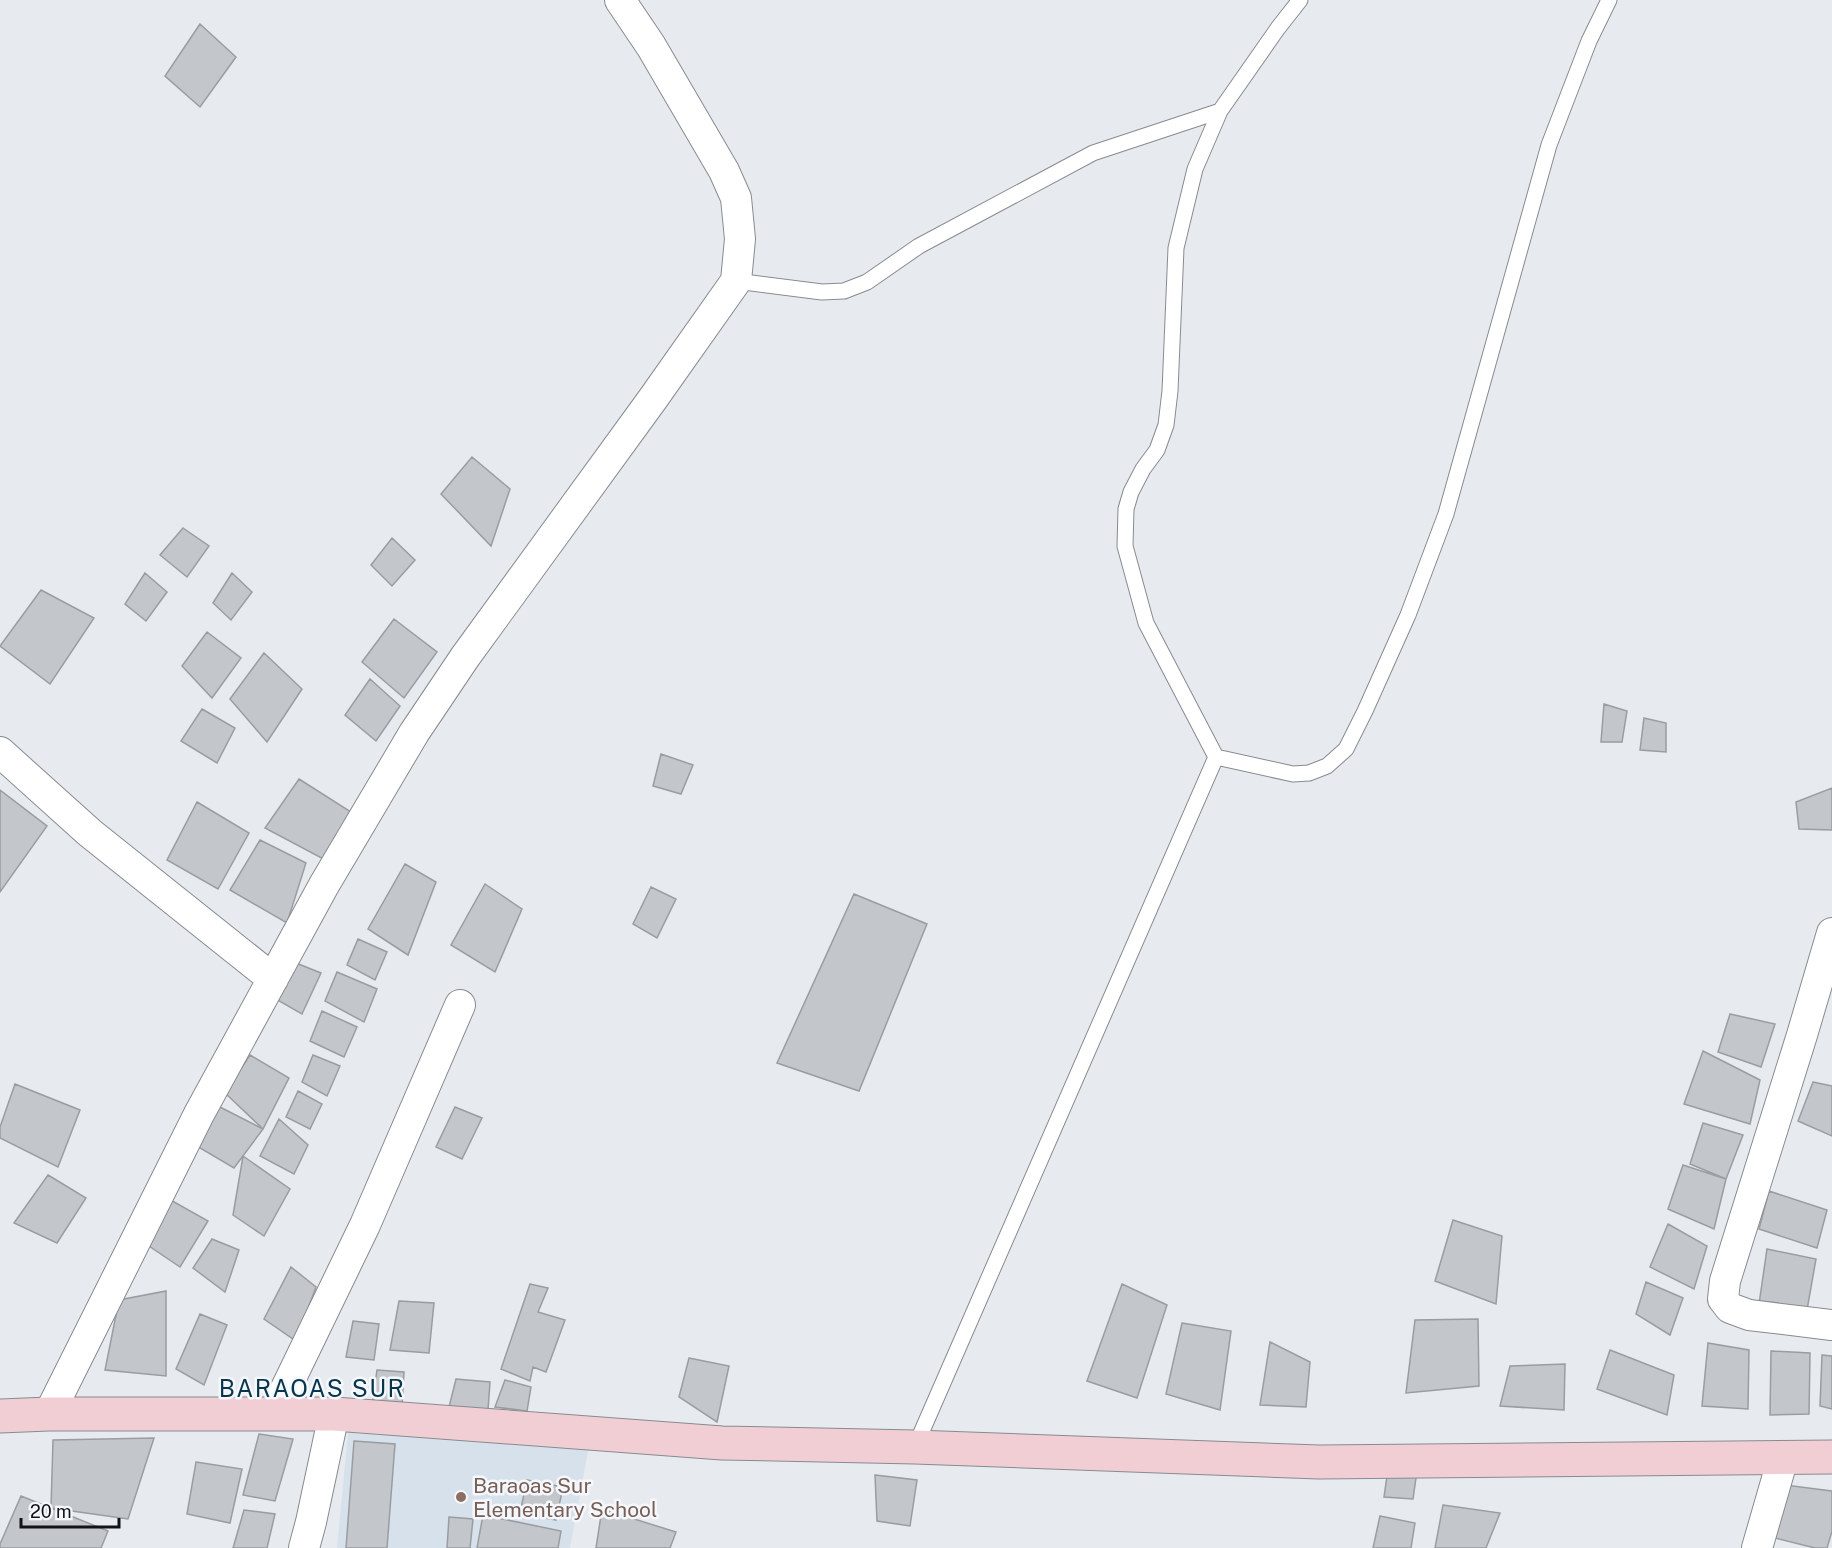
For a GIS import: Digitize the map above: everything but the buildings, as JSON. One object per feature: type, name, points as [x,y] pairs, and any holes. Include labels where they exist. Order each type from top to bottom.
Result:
[{"type":"street","points":[[49,1414],[199,1114],[324,885],[414,733],[465,657],[736,281],[740,239],[736,198],[724,171],[651,46],[620,0]]},
{"type":"street","points":[[0,752],[90,833],[273,979]]},
{"type":"street","points":[[1832,933],[1827,968],[1725,1281],[1723,1299],[1730,1308],[1749,1315],[1832,1325]]},
{"type":"street","points":[[274,1413],[365,1225],[460,1005]]},
{"type":"street","points":[[304,1548],[334,1414]]},
{"type":"street","points":[[0,1416],[334,1414],[722,1443],[1319,1462],[1832,1457]]},
{"type":"street","points":[[1757,1548],[1783,1458]]},
{"type":"lane","points":[[1300,0],[1220,111],[1195,169],[1176,248],[1170,391],[1166,425],[1157,450],[1143,468],[1125,509],[1125,546],[1146,623],[1216,757],[1293,774],[1309,773],[1327,766],[1346,749],[1408,615],[1446,514],[1549,145],[1590,41],[1609,0]]},
{"type":"lane","points":[[736,281],[822,292],[844,291],[867,282],[919,246],[1093,153],[1220,111]]},
{"type":"lane","points":[[915,1448],[1216,757]]},
{"type":"shaded area","name":"Baraoas Sur Elementary School","points":[[348,1433],[589,1446],[570,1548],[337,1548]]},
{"type":"place","name":"Baraoas Sur Elementary School","points":[[461,1497]]},
{"type":"district","name":"BARAOAS SUR","points":[[312,1388]]}]
